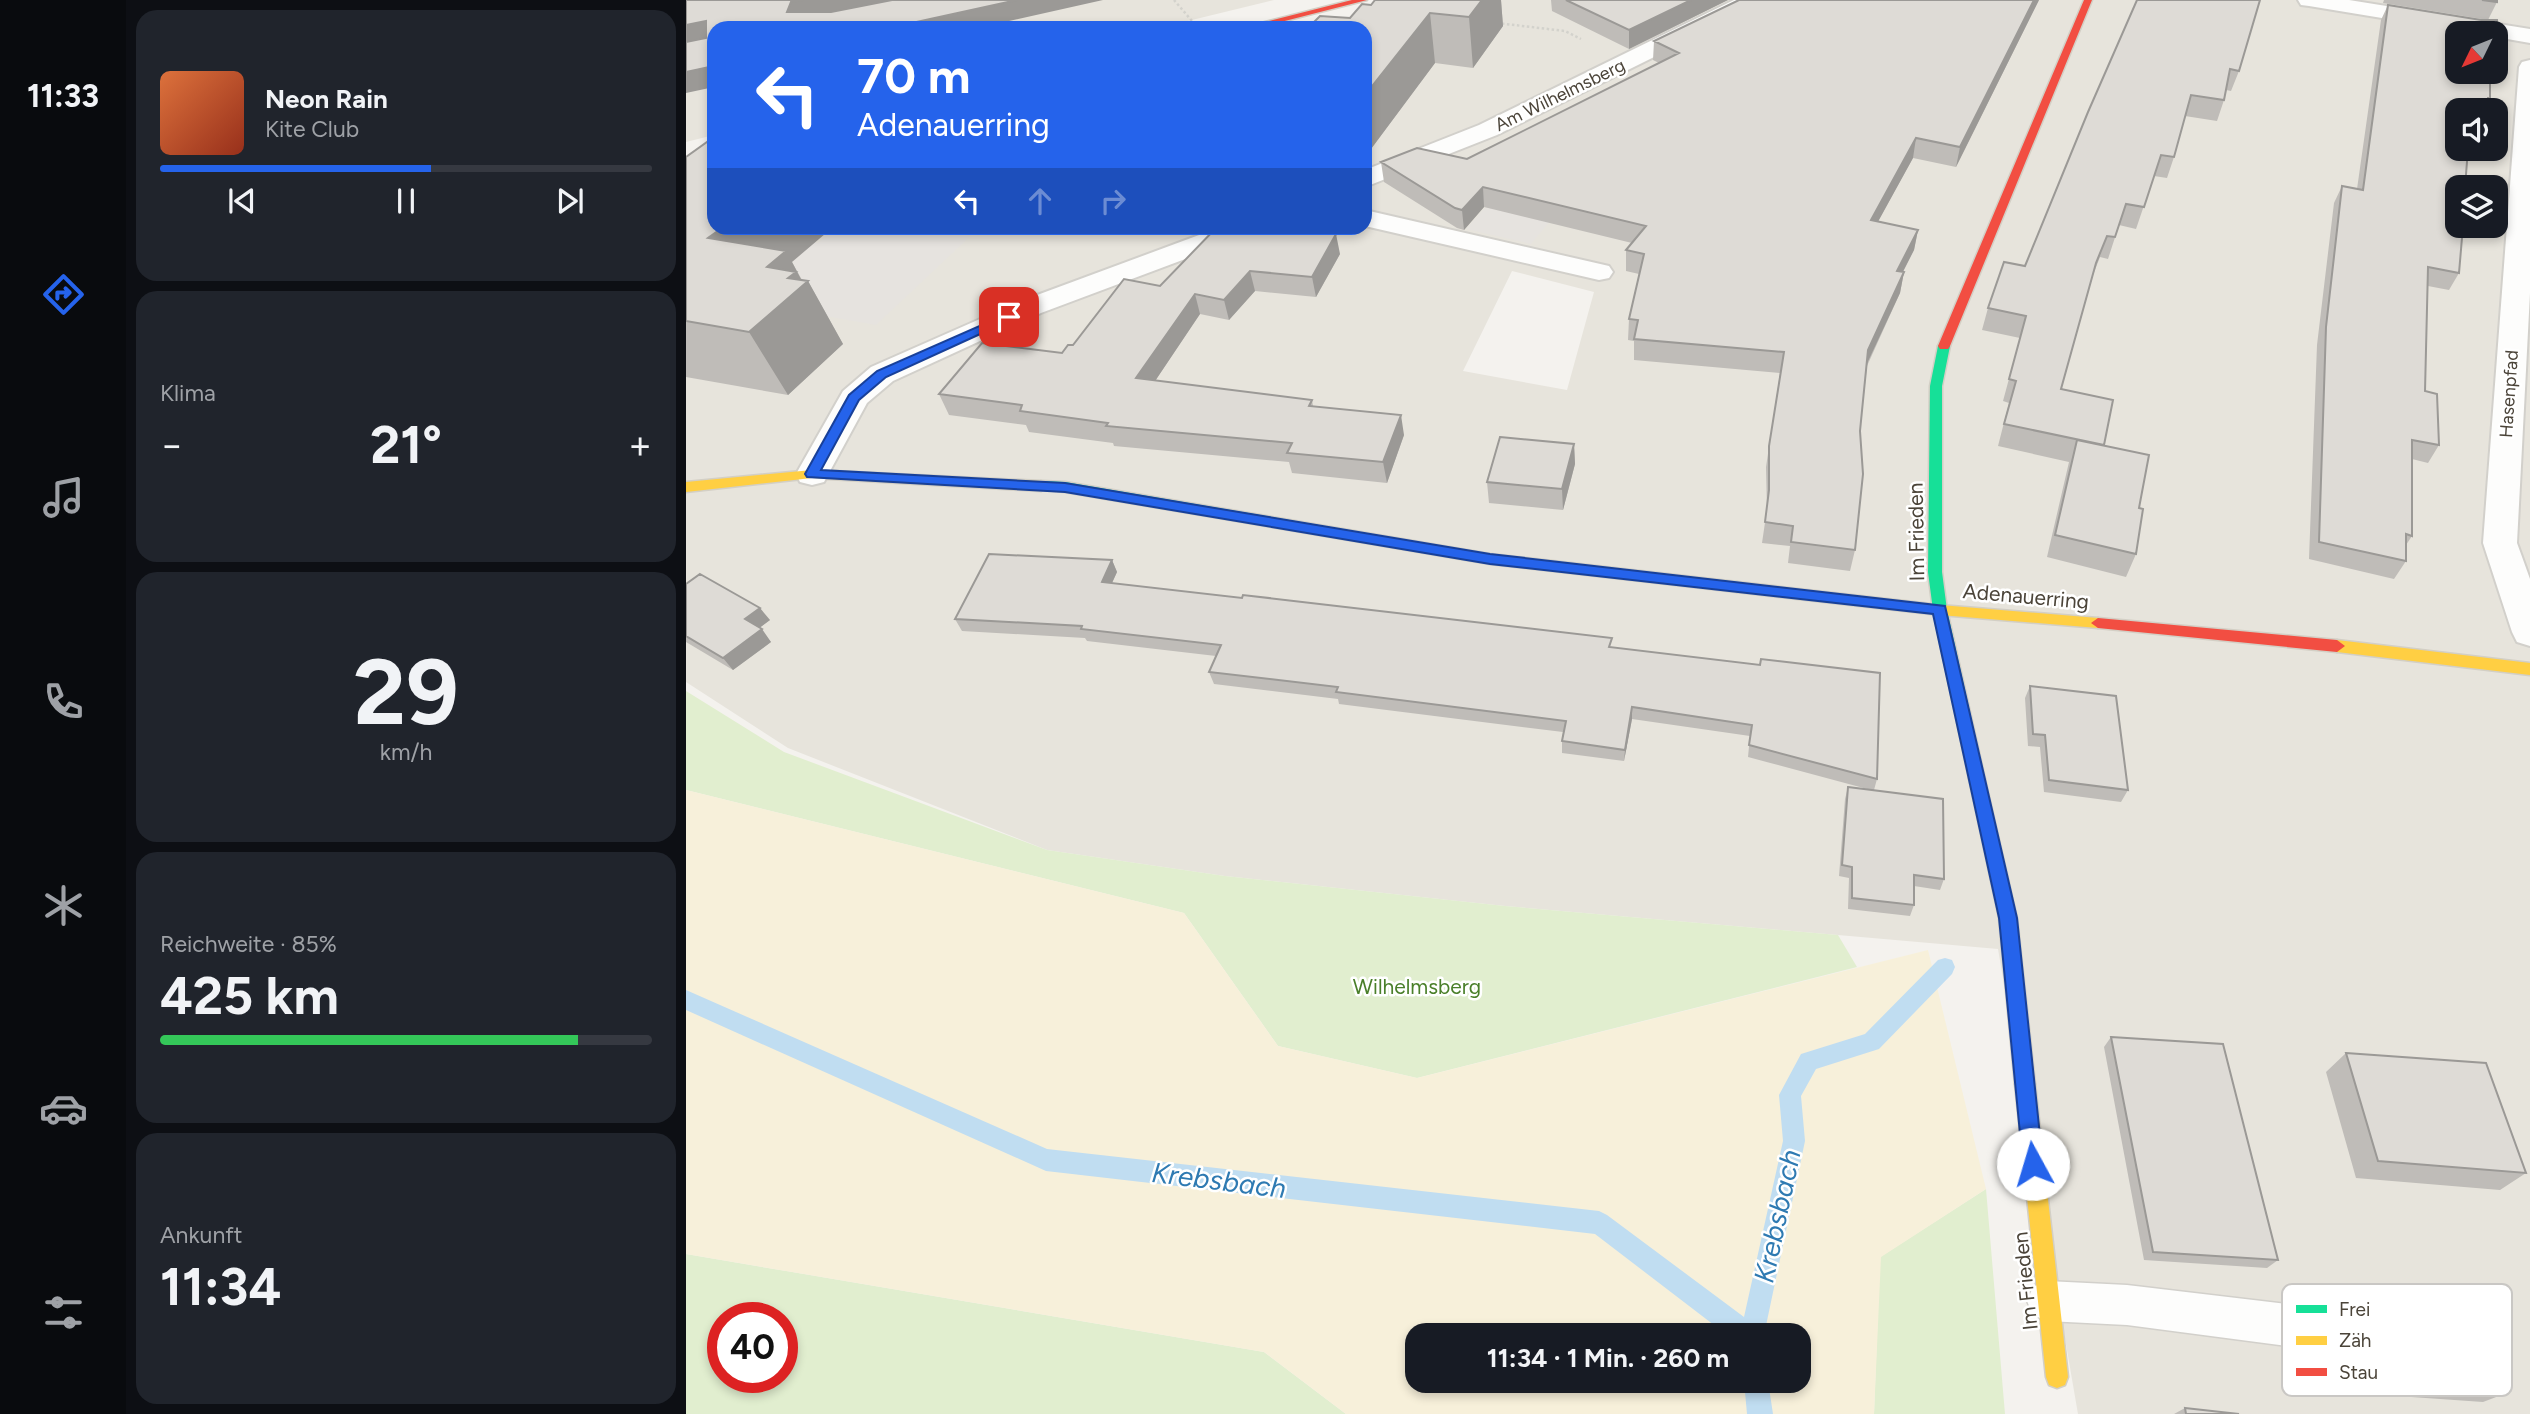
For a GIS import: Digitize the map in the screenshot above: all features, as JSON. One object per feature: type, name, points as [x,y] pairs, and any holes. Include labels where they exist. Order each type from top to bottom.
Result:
[{"type":"street","points":[[1274,21],[1363,0]]},
{"type":"street","name":"Am Wilhelmsberg","points":[[1372,176],[1488,130],[1751,0]]},
{"type":"street","name":"Im Frieden","points":[[2057,1377],[2008,918],[1940,610],[1935,572],[1936,386],[1944,344],[2088,0]]},
{"type":"street","points":[[2309,0],[2530,36]]},
{"type":"street","name":"Hasenpfad","points":[[2530,67],[2500,543],[2530,632]]},
{"type":"street","points":[[1372,220],[1599,272]]},
{"type":"street","points":[[812,474],[854,398],[882,374],[1031,307],[1223,235]]},
{"type":"street","name":"Adenauerring","points":[[686,487],[812,474],[1065,487],[1490,559],[1940,610],[2239,635],[2530,669]]},
{"type":"lane","points":[[2047,1301],[2127,1305],[2282,1324]]},
{"type":"path","points":[[1174,0],[1192,21]]},
{"type":"path","points":[[1489,22],[1565,32],[1629,61]]},
{"type":"shaded area","points":[[686,0],[1274,0],[1188,21],[707,21],[707,137],[686,142]]},
{"type":"shaded area","points":[[1469,0],[2530,0],[2530,1414],[2078,1414],[1998,949],[1505,906],[1225,876],[1047,850],[788,748],[686,682],[686,190],[707,218],[707,235],[1372,235],[1372,26]],"holes":[[[1512,271],[1594,292],[1567,390],[1463,371]]]},
{"type":"shaded area","points":[[1505,186],[1576,190],[1531,244],[1466,229]]},
{"type":"shaded area","points":[[686,221],[707,224],[707,235],[770,235],[818,243],[828,235],[972,235],[876,325],[819,315]]},
{"type":"green space","name":"Wilhelmsberg","points":[[686,691],[784,752],[1047,850],[1225,876],[1505,906],[1838,935],[1857,967],[1417,1078],[1278,1046],[1184,913],[686,790]]},
{"type":"green space","points":[[1986,1189],[2005,1414],[1874,1414],[1880,1257]]},
{"type":"green space","points":[[686,1254],[1264,1352],[1346,1414],[686,1414]]},
{"type":"sand","points":[[686,790],[1184,913],[1278,1046],[1417,1078],[1928,950],[1986,1189],[1881,1257],[1874,1414],[1346,1414],[1264,1352],[686,1254]]},
{"type":"building","points":[[686,0],[803,0],[791,2],[787,12],[831,12],[892,0],[1017,0],[921,21],[707,21],[707,68],[686,72],[686,42],[706,38],[706,21],[686,25]]},
{"type":"building","points":[[1375,0],[1482,0],[1469,17],[1430,13],[1372,86],[1372,21],[1315,21],[1320,16],[1350,18],[1362,4],[1371,5]]},
{"type":"building","points":[[1566,0],[1691,0],[1629,30]]},
{"type":"building","points":[[1739,0],[2034,0],[1960,147],[1916,138],[1871,220],[1918,230],[1897,271],[1904,272],[1868,350],[1860,431],[1863,474],[1855,550],[1791,542],[1793,526],[1765,522],[1769,490],[1769,446],[1784,352],[1634,339],[1638,320],[1629,319],[1644,254],[1626,250],[1646,226],[1483,187],[1462,210],[1381,162],[1417,148],[1467,159],[1679,53],[1654,41]]},
{"type":"building","points":[[2137,0],[2260,0],[2239,71],[2230,69],[2224,100],[2191,95],[2174,157],[2161,155],[2144,207],[2126,204],[2115,237],[2107,236],[2096,263],[2061,389],[2113,400],[2104,445],[2004,424],[2016,381],[2009,379],[2026,316],[1988,308],[2004,262],[2025,266]]},
{"type":"building","points":[[2388,5],[2481,20],[2497,20],[2445,21],[2445,84],[2490,84],[2490,98],[2445,98],[2445,161],[2467,161],[2466,175],[2445,175],[2445,238],[2462,238],[2459,273],[2428,267],[2425,391],[2437,394],[2439,445],[2412,440],[2412,536],[2406,534],[2406,561],[2319,542],[2326,327],[2342,186],[2363,190]]},
{"type":"building","points":[[707,142],[707,235],[712,235],[708,238],[786,251],[767,267],[796,272],[788,278],[808,281],[749,332],[686,321],[686,157]]},
{"type":"building","points":[[1209,235],[1335,235],[1312,277],[1250,271],[1224,300],[1195,294],[1136,378],[1312,400],[1309,406],[1401,415],[1383,462],[1287,453],[1292,443],[1106,426],[1108,423],[1020,411],[1022,405],[939,394],[982,343],[1062,353],[1068,345],[1073,345],[1124,279],[1160,286]]},
{"type":"building","points":[[1500,437],[1574,444],[1562,489],[1487,482]]},
{"type":"building","points":[[2077,440],[2149,455],[2139,508],[2143,509],[2136,554],[2055,535]]},
{"type":"building","points":[[989,554],[1112,560],[1102,582],[1242,598],[1243,595],[1612,638],[1609,647],[1760,665],[1761,659],[1880,673],[1877,779],[1749,745],[1752,725],[1632,707],[1625,750],[1562,741],[1566,721],[1336,692],[1338,687],[1209,672],[1221,645],[1081,629],[1082,626],[955,619]]},
{"type":"building","points":[[700,574],[760,608],[745,619],[762,629],[723,658],[686,636],[686,584]]},
{"type":"building","points":[[2030,686],[2116,696],[2128,790],[2049,780],[2045,735],[2033,734]]},
{"type":"building","points":[[1848,787],[1943,799],[1944,879],[1914,875],[1914,905],[1852,898],[1852,867],[1842,865]]},
{"type":"building","points":[[2111,1037],[2223,1044],[2278,1260],[2153,1252]]},
{"type":"building","points":[[2346,1053],[2486,1063],[2526,1173],[2378,1161]]},
{"type":"building","points":[[2185,1408],[2239,1414],[2186,1414]]},
{"type":"waterway","name":"Krebsbach","points":[[1755,1323],[1794,1141],[1790,1095],[1809,1061],[1872,1042],[1945,967]]},
{"type":"waterway","name":"Krebsbach","points":[[686,1000],[1046,1160],[1599,1223],[1731,1323]]},
{"type":"waterway","name":"Krebsbach","points":[[1757,1393],[1760,1414]]},
{"type":"traffic: fast","points":[[1944,346],[1936,386],[1935,572],[1940,610],[1977,779]]},
{"type":"traffic: fast","points":[[1041,486],[1065,487],[1490,559],[1737,587]]},
{"type":"traffic: slow","points":[[686,487],[812,474],[1041,486]]},
{"type":"traffic: slow","points":[[1737,587],[1940,610],[2098,623]]},
{"type":"traffic: slow","points":[[2337,646],[2530,669]]},
{"type":"traffic: slow","points":[[2025,1084],[2057,1377]]},
{"type":"traffic: jam","points":[[1275,21],[1363,0]]},
{"type":"traffic: jam","points":[[1944,346],[2088,0]]},
{"type":"traffic: jam","points":[[2098,623],[2337,646]]},
{"type":"traffic: jam","points":[[1977,779],[2008,918],[2025,1084]]},
{"type":"route","points":[[1009,317],[882,374],[854,398],[812,474],[1065,487],[1490,559],[1940,610],[2008,918],[2033,1164]]}]
